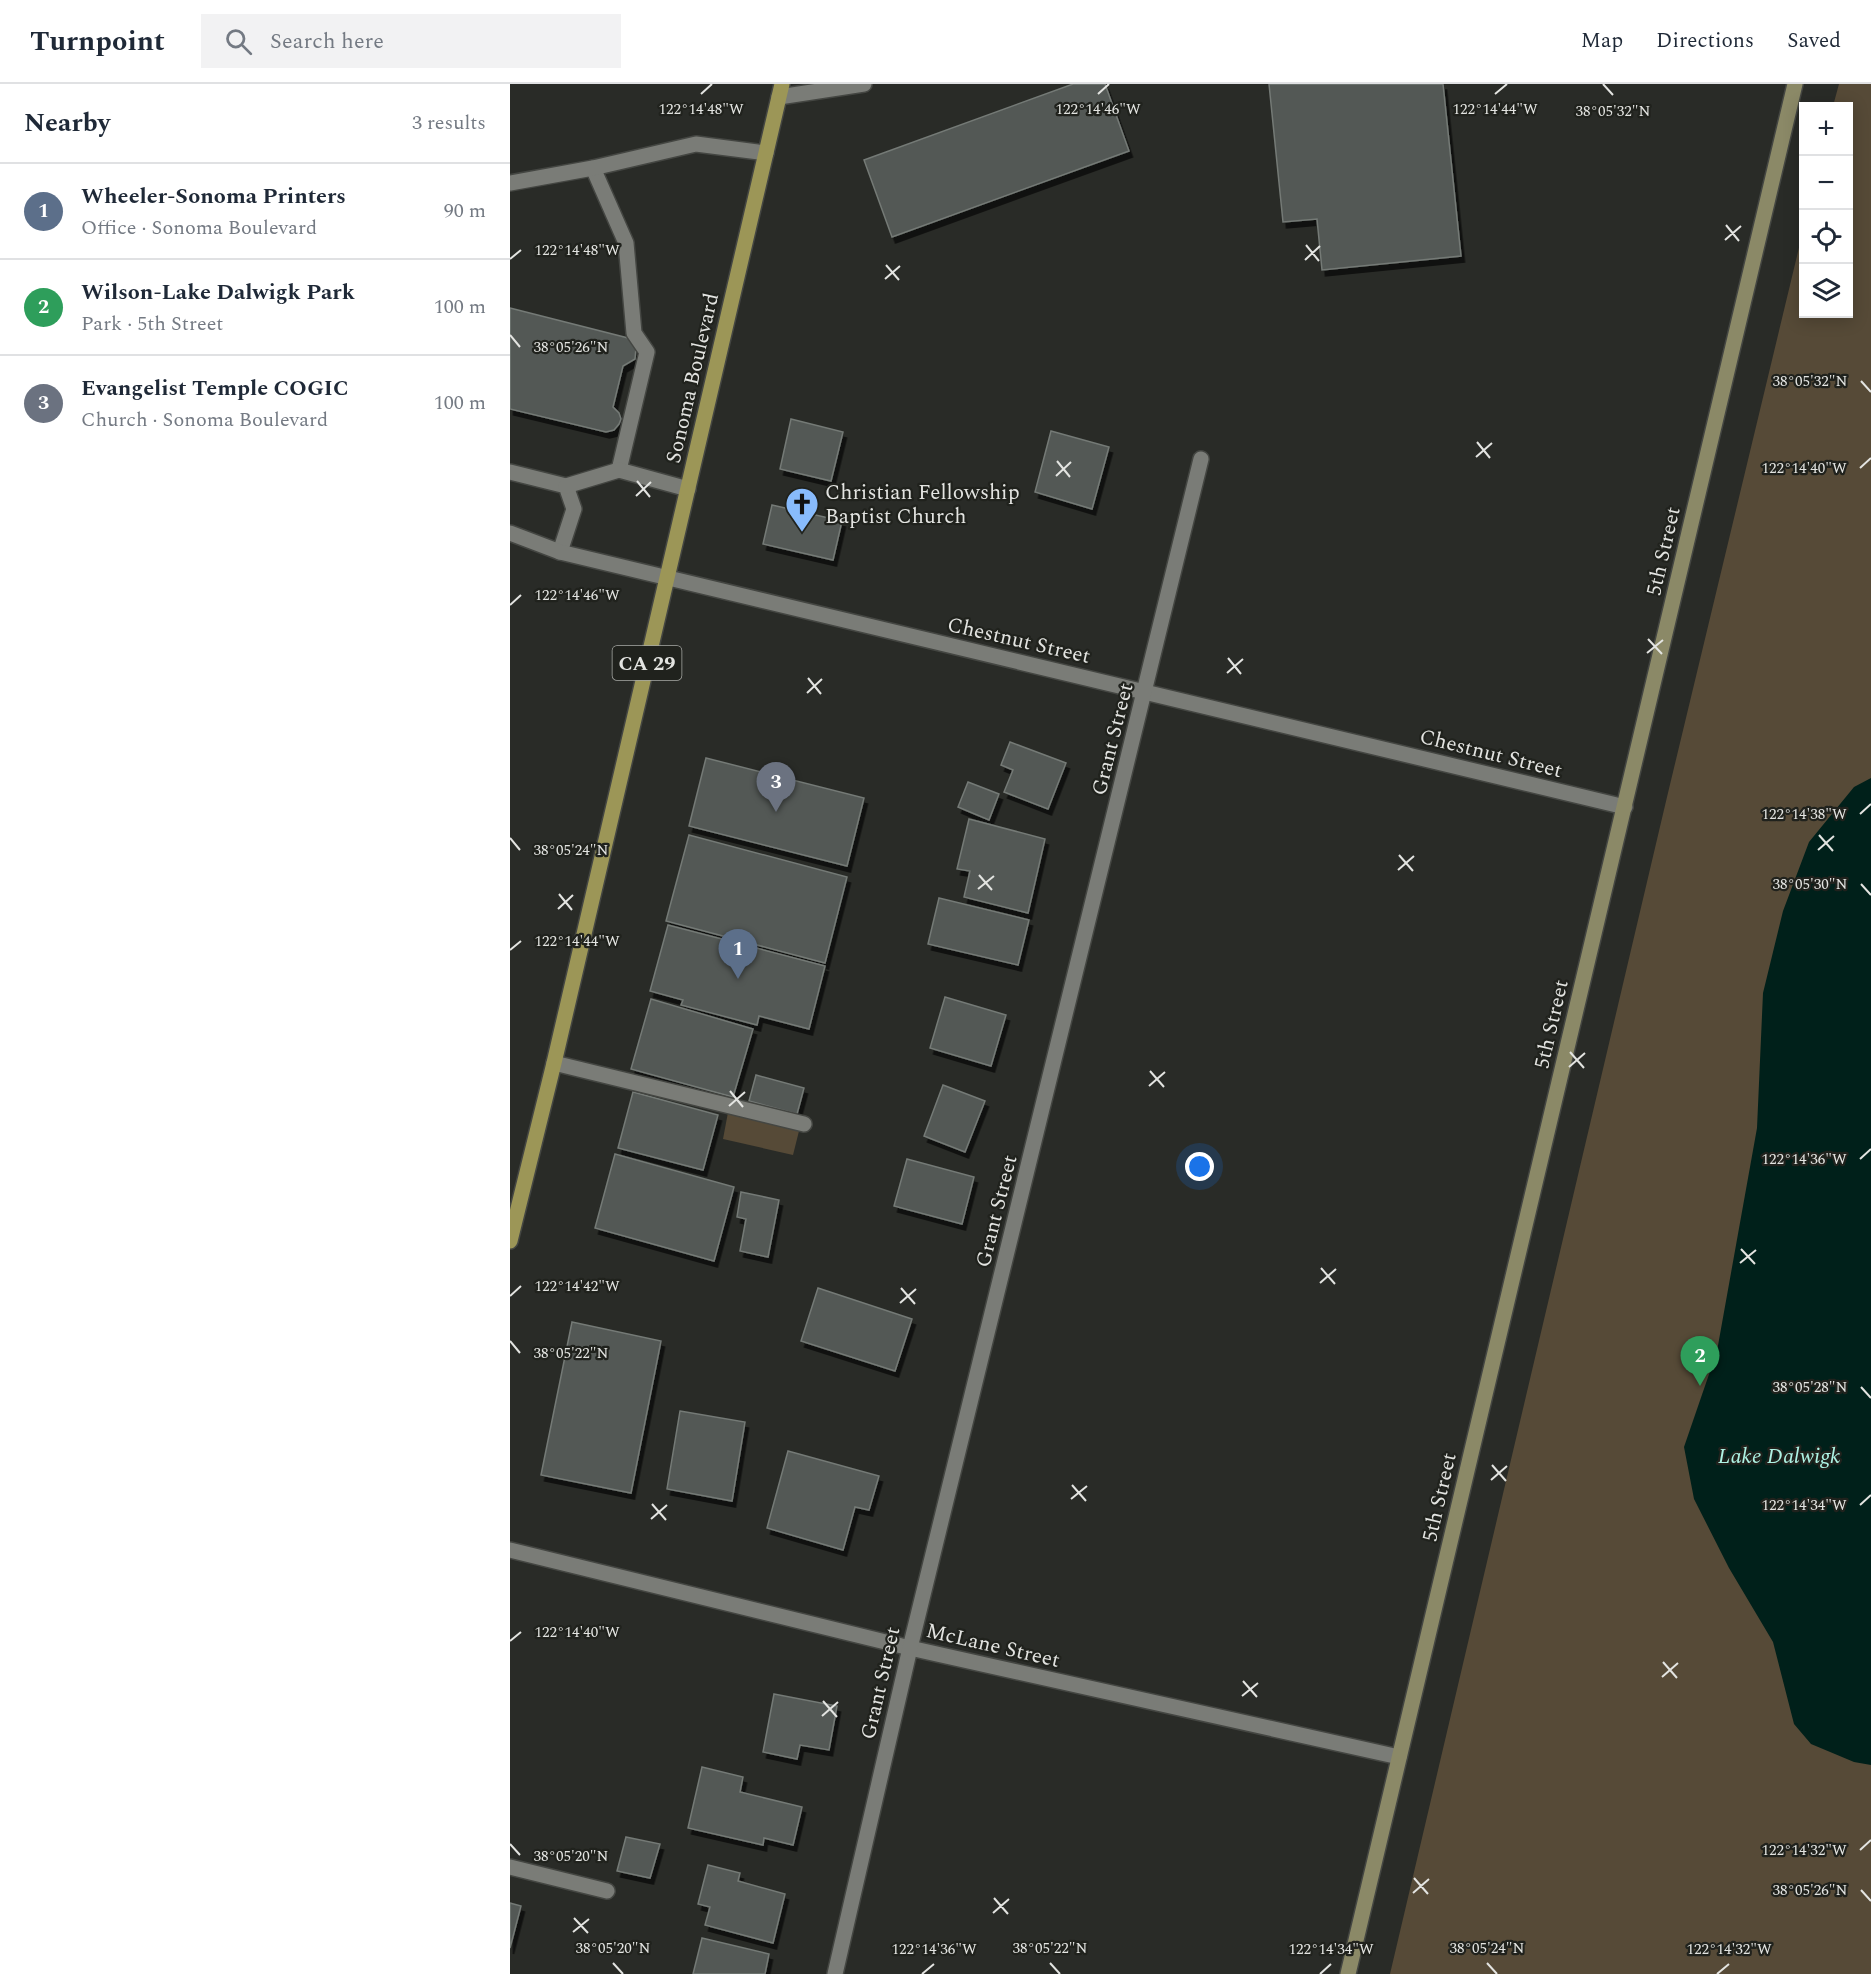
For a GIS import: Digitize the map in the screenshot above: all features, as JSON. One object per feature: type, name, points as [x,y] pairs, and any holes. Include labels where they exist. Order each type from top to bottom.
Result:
[{"type":"main road","name":"Sonoma Boulevard","points":[[510,1241],[554,1063],[780,90]]},
{"type":"street","points":[[780,90],[864,84]]},
{"type":"street","name":"5th Street","points":[[1348,1974],[1795,84]]},
{"type":"street","points":[[510,183],[593,168],[696,144],[766,153]]},
{"type":"street","points":[[593,168],[626,243],[634,333],[647,352],[619,470]]},
{"type":"street","name":"Grant Street","points":[[835,1974],[910,1648],[1201,459]]},
{"type":"street","points":[[510,472],[566,486],[619,470],[688,489]]},
{"type":"street","points":[[560,552],[574,509],[566,486]]},
{"type":"street","name":"Chestnut Street","points":[[510,533],[560,552],[1625,807]]},
{"type":"street","points":[[554,1063],[804,1124]]},
{"type":"street","name":"McLane Street","points":[[510,1550],[910,1648],[1399,1757]]},
{"type":"street","points":[[510,1866],[607,1891]]},
{"type":"shaded area","points":[[1839,84],[1871,84],[1871,1974],[1390,1974],[1799,248],[1799,318],[1853,318],[1853,102],[1834,102]]},
{"type":"shaded area","points":[[729,1107],[801,1123],[793,1155],[723,1139]]},
{"type":"water","name":"Lake Dalwigk","points":[[1871,778],[1871,1765],[1854,1762],[1811,1744],[1794,1724],[1773,1642],[1729,1568],[1694,1499],[1684,1447],[1717,1351],[1757,1128],[1763,993],[1783,911],[1809,842],[1854,787]]},
{"type":"building","points":[[1073,84],[1105,84],[1129,151],[892,237],[864,160]]},
{"type":"building","points":[[1269,84],[1443,84],[1461,256],[1322,270],[1317,219],[1283,222]]},
{"type":"building","points":[[510,308],[628,338],[636,348],[635,359],[623,366],[613,407],[621,419],[614,430],[606,432],[510,409]]},
{"type":"building","points":[[791,419],[843,432],[831,481],[780,469]]},
{"type":"building","points":[[1051,431],[1109,447],[1092,509],[1035,492]]},
{"type":"building","name":"Christian Fellowship Baptist Church","points":[[772,505],[842,521],[833,560],[763,544]]},
{"type":"building","points":[[1010,742],[1066,763],[1048,809],[1004,792],[1013,770],[1001,765]]},
{"type":"building","points":[[706,758],[864,798],[847,866],[689,826]]},
{"type":"building","points":[[968,782],[999,794],[989,820],[958,807]]},
{"type":"building","points":[[969,819],[1045,839],[1028,913],[964,897],[970,871],[957,869]]},
{"type":"building","points":[[689,835],[847,877],[825,963],[666,921]]},
{"type":"building","points":[[939,898],[1029,920],[1018,965],[928,944]]},
{"type":"building","points":[[668,925],[825,966],[809,1029],[759,1016],[757,1025],[681,1005],[683,1000],[650,991]]},
{"type":"building","points":[[945,997],[1006,1015],[991,1066],[930,1048]]},
{"type":"building","points":[[651,999],[753,1029],[733,1097],[631,1069]]},
{"type":"building","points":[[756,1075],[804,1088],[797,1114],[749,1101]]},
{"type":"building","points":[[943,1085],[985,1101],[965,1152],[924,1136]]},
{"type":"building","points":[[633,1092],[718,1115],[703,1170],[618,1148]]},
{"type":"building","points":[[615,1154],[734,1187],[714,1261],[595,1228]]},
{"type":"building","points":[[907,1159],[974,1177],[962,1224],[894,1206]]},
{"type":"building","points":[[741,1192],[779,1200],[768,1257],[740,1251],[746,1219],[737,1217]]},
{"type":"building","points":[[818,1288],[912,1319],[895,1371],[801,1341]]},
{"type":"building","points":[[572,1322],[661,1341],[631,1493],[541,1475]]},
{"type":"building","points":[[680,1411],[745,1422],[732,1501],[667,1489]]},
{"type":"building","points":[[788,1451],[879,1476],[869,1510],[855,1507],[843,1550],[767,1528]]},
{"type":"building","points":[[774,1694],[837,1706],[829,1750],[800,1745],[797,1759],[763,1752]]},
{"type":"building","points":[[702,1767],[743,1777],[740,1792],[802,1807],[793,1845],[764,1838],[763,1845],[688,1828]]},
{"type":"building","points":[[626,1837],[660,1844],[650,1878],[617,1871]]},
{"type":"building","points":[[708,1865],[740,1873],[738,1881],[785,1894],[773,1943],[705,1925],[710,1907],[698,1904]]},
{"type":"building","points":[[510,1903],[521,1906],[510,1948]]},
{"type":"building","points":[[702,1938],[769,1954],[765,1974],[693,1974]]},
{"type":"place","name":"Christian Fellowship Baptist Church","points":[[802,533]]},
{"type":"place","name":"Evangelist Temple COGIC","points":[[776,812]]},
{"type":"place","name":"Wheeler-Sonoma Printers","points":[[738,979]]},
{"type":"place","name":"Wilson-Lake Dalwigk Park","points":[[1700,1386]]}]
